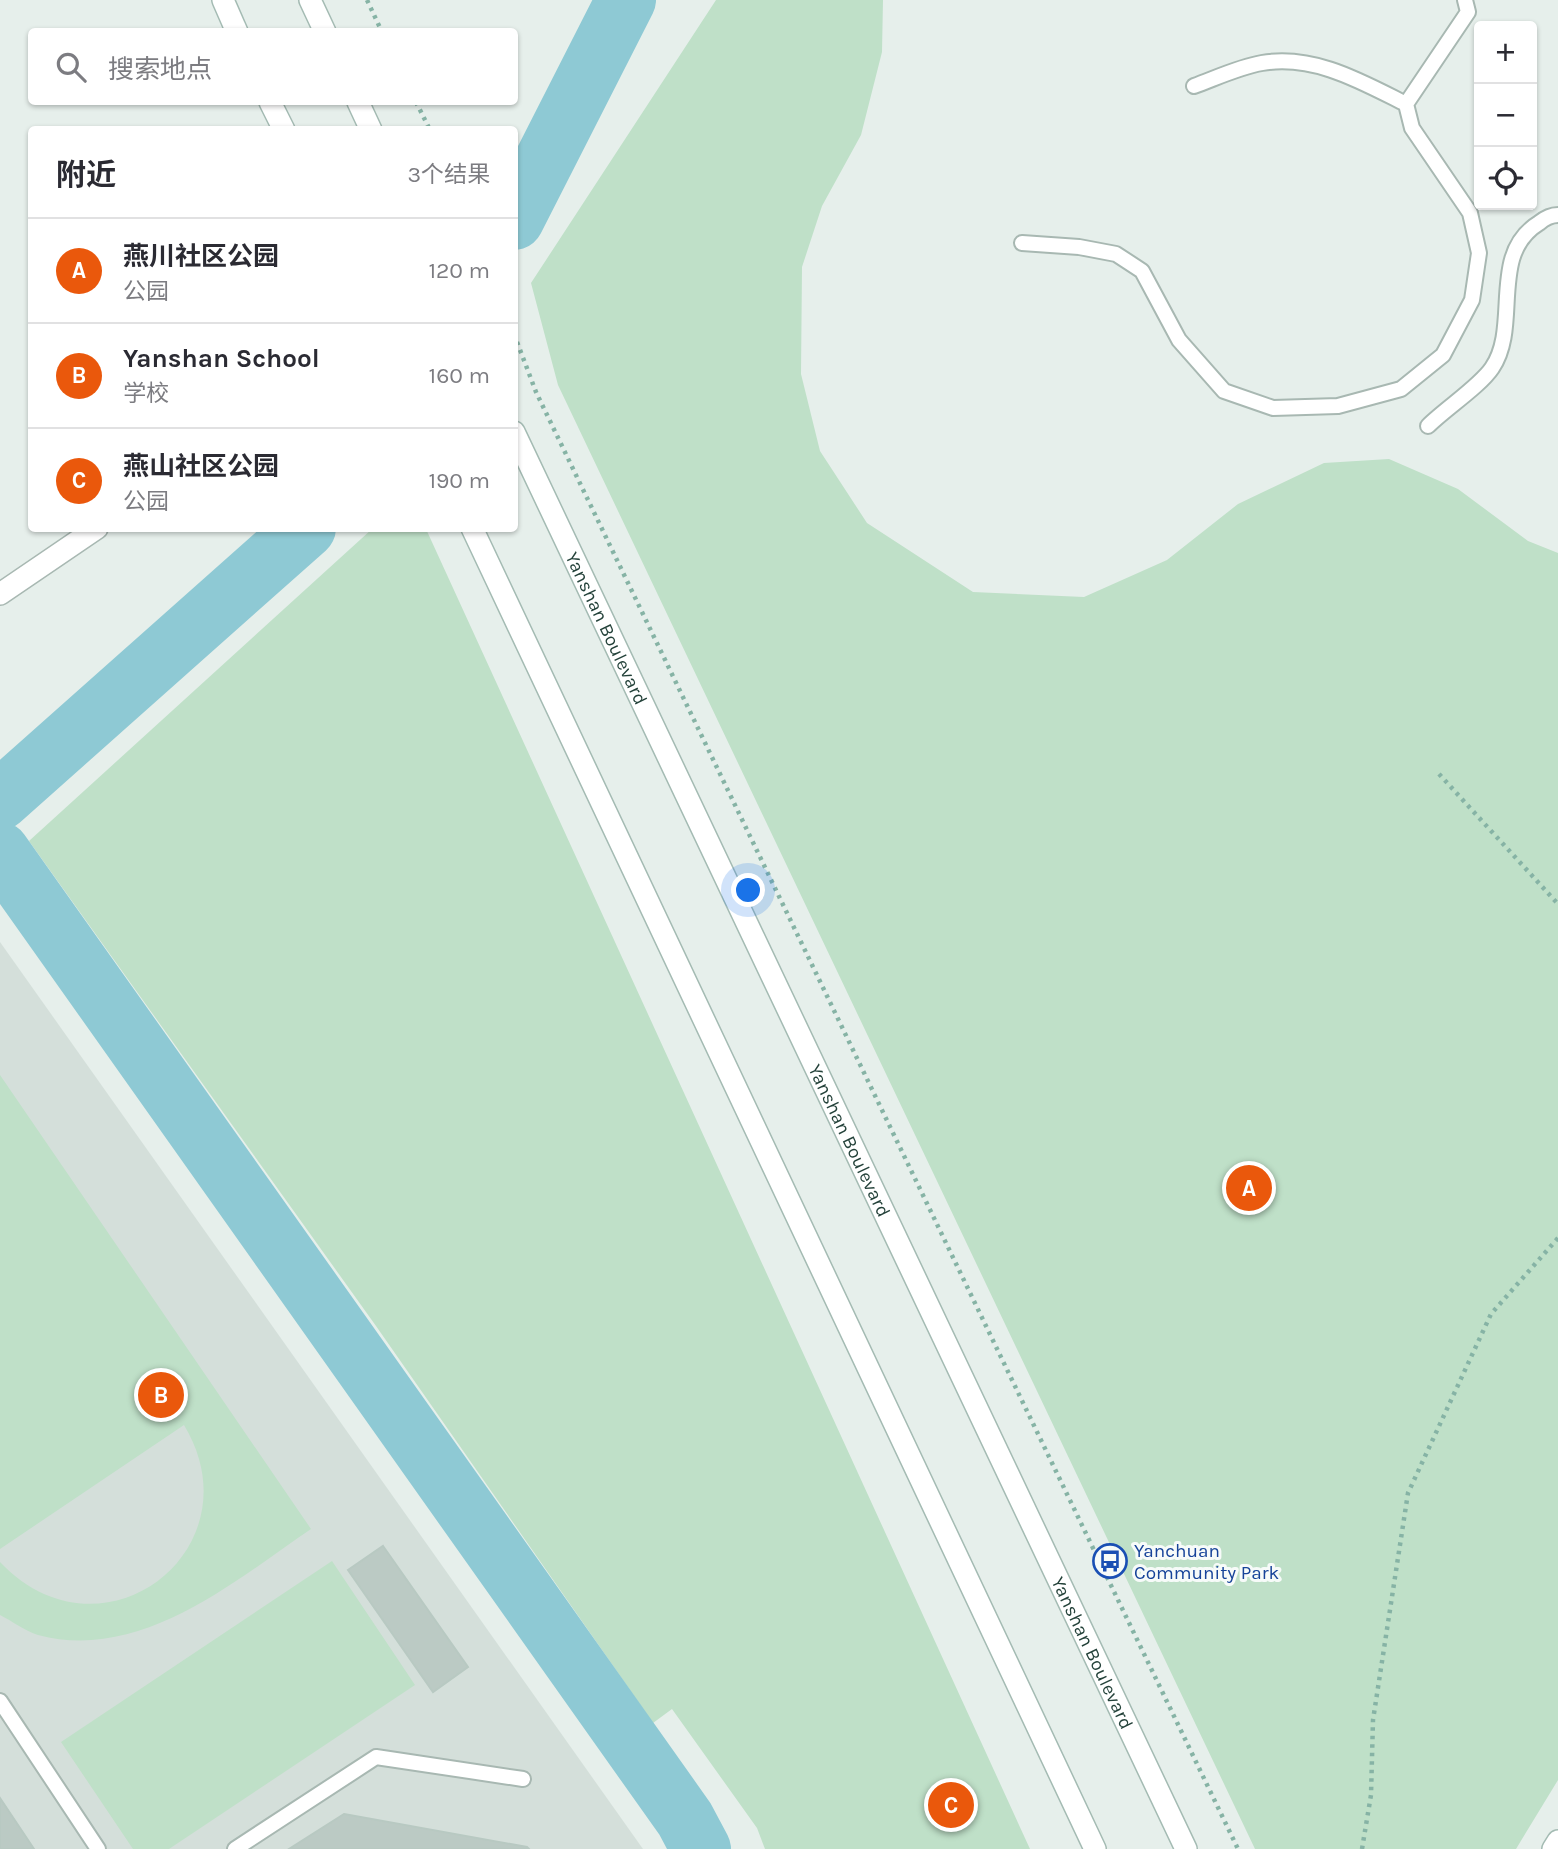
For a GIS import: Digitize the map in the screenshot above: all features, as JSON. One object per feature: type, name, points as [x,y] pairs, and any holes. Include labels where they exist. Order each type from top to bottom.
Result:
[{"type":"main road","points":[[222,0],[235,28]]},
{"type":"main road","points":[[310,0],[323,28]]},
{"type":"main road","points":[[272,105],[282,126]]},
{"type":"main road","points":[[359,105],[369,126]]},
{"type":"main road","name":"Yanshan Boulevard","points":[[518,440],[1186,1849]]},
{"type":"main road","points":[[0,594],[91,532]]},
{"type":"main road","points":[[474,532],[1095,1849]]},
{"type":"main road","points":[[1553,1849],[1558,1841]]},
{"type":"lane","points":[[1022,243],[1079,247],[1116,254],[1142,271],[1179,340],[1224,391],[1273,408],[1338,406],[1401,389],[1443,355],[1472,300],[1479,253],[1469,213],[1412,128],[1406,104],[1460,27],[1468,12],[1465,0]]},
{"type":"lane","points":[[1194,86],[1263,63],[1312,64],[1340,72],[1406,104]]},
{"type":"lane","points":[[1428,426],[1493,367],[1500,347],[1512,259],[1524,232],[1551,215],[1558,215]]},
{"type":"lane","points":[[0,1701],[98,1849]]},
{"type":"lane","points":[[235,1849],[376,1757],[523,1779]]},
{"type":"path","points":[[367,0],[380,28]]},
{"type":"path","points":[[418,105],[428,126]]},
{"type":"path","points":[[518,345],[536,392],[1238,1849]]},
{"type":"path","points":[[1439,774],[1558,904]]},
{"type":"path","points":[[1362,1849],[1371,1795],[1373,1720],[1408,1493],[1491,1314],[1558,1238]]},
{"type":"shaded area","points":[[0,942],[643,1849],[0,1849]]},
{"type":"green space","points":[[716,0],[883,0],[882,52],[861,135],[822,206],[802,267],[801,374],[820,451],[867,523],[973,592],[1084,597],[1167,560],[1238,504],[1324,463],[1389,459],[1458,489],[1528,541],[1558,553],[1558,1780],[1516,1849],[1255,1849],[558,385],[531,283]]},
{"type":"green space","points":[[369,532],[427,532],[1030,1849],[765,1849],[757,1828],[672,1709],[653,1723],[376,1326],[29,841]]},
{"type":"green space","points":[[0,1075],[311,1529],[217,1593],[183,1612],[148,1628],[113,1637],[76,1640],[38,1635],[0,1615],[0,1562],[40,1592],[82,1604],[123,1599],[158,1581],[186,1551],[201,1514],[202,1471],[184,1425],[0,1549]]},
{"type":"green space","points":[[332,1561],[415,1685],[169,1849],[133,1849],[61,1742]]},
{"type":"building","points":[[383,1546],[468,1667],[433,1692],[348,1570]]},
{"type":"building","points":[[0,1798],[34,1849],[0,1849]]},
{"type":"building","points":[[344,1814],[527,1847],[529,1849],[289,1849]]},
{"type":"waterway","points":[[518,212],[626,0]]},
{"type":"waterway","points":[[0,800],[302,532]]},
{"type":"waterway","points":[[0,852],[685,1819],[701,1849]]},
{"type":"place","name":"燕川社区公园","points":[[1249,1188]]},
{"type":"place","name":"Yanshan School","points":[[161,1395]]},
{"type":"place","name":"Yanchuan Community Park","points":[[1110,1561]]},
{"type":"place","name":"燕山社区公园","points":[[951,1805]]}]
